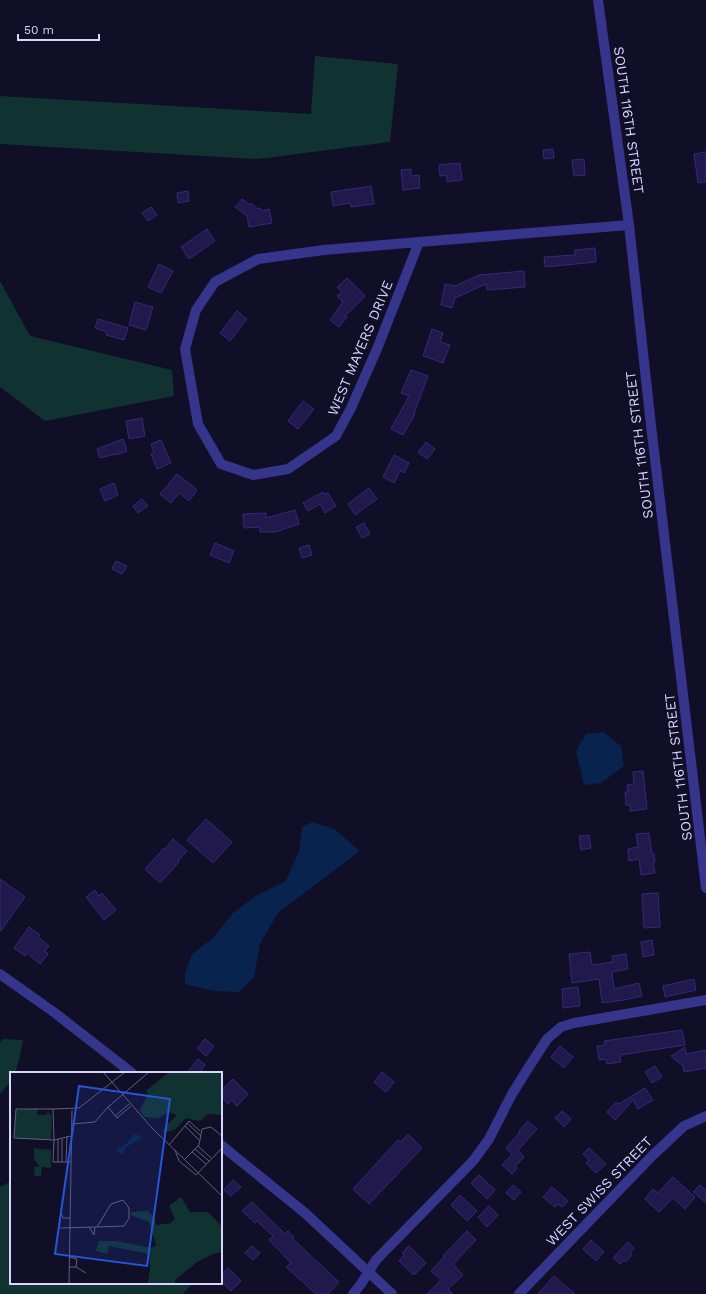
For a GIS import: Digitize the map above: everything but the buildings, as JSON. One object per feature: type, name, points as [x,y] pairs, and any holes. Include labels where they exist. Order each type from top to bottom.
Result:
[{"type":"street","name":"SOUTH 116TH STREET","points":[[598,0],[630,225],[651,425],[706,888]]},
{"type":"street","name":"WEST MAYERS DRIVE","points":[[419,242],[374,356],[351,408],[336,436],[288,469],[253,475],[221,464],[198,424],[185,349],[196,310],[215,282],[258,259],[324,250],[419,242],[630,225]]},
{"type":"street","points":[[0,974],[55,1013],[131,1072]]},
{"type":"street","points":[[352,1294],[361,1284],[376,1260],[473,1162],[489,1139],[512,1094],[547,1039],[561,1027],[574,1023],[706,1000]]},
{"type":"street","name":"WEST SWISS STREET","points":[[519,1294],[653,1155],[684,1126],[706,1116]]},
{"type":"street","points":[[222,1146],[305,1213],[392,1294]]},
{"type":"green space","points":[[315,56],[398,64],[390,142],[258,159],[0,144],[0,96],[311,114]]},
{"type":"green space","points":[[0,281],[30,336],[172,370],[174,396],[45,421],[0,387]]},
{"type":"green space","points":[[3,1039],[23,1040],[15,1072],[10,1072],[10,1082],[0,1094],[0,1042]]},
{"type":"green space","points":[[10,1182],[10,1284],[192,1284],[183,1294],[0,1294],[0,1187]]},
{"type":"water","points":[[603,732],[621,746],[624,766],[601,783],[584,785],[576,751],[586,734]]},
{"type":"water","points":[[312,822],[334,829],[360,851],[278,913],[260,944],[254,977],[239,992],[213,991],[185,984],[185,974],[192,954],[213,938],[233,913],[257,895],[285,882],[299,852],[302,827]]}]
